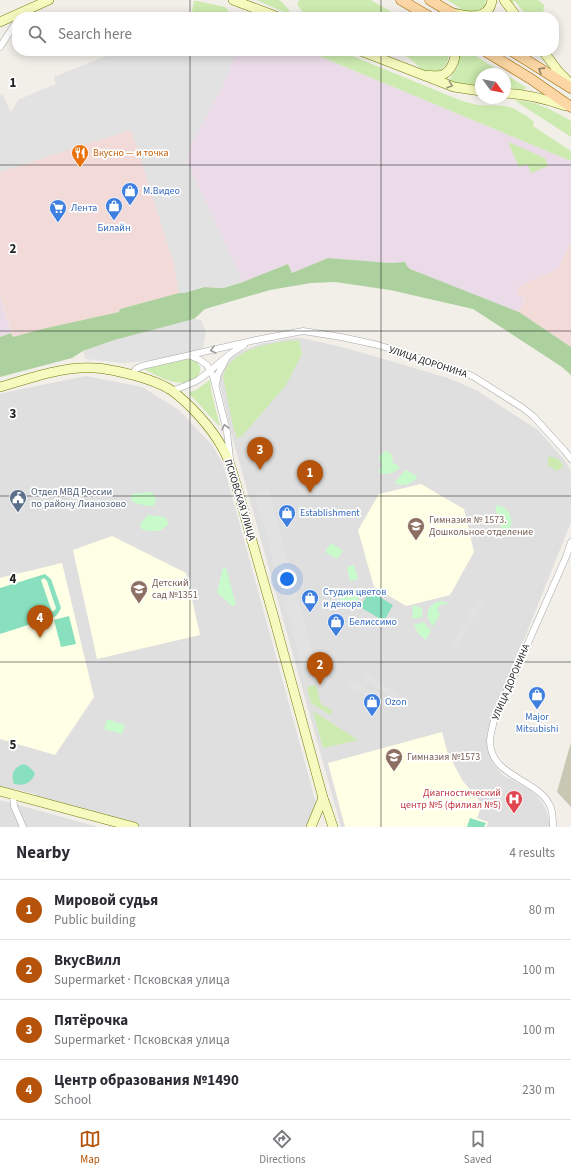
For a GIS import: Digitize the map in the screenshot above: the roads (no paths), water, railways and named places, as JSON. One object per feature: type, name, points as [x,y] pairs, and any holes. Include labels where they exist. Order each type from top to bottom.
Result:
[{"type":"main road","points":[[401,0],[421,12]]},
{"type":"main road","points":[[430,0],[451,12]]},
{"type":"main road","points":[[493,56],[571,107]]},
{"type":"main road","points":[[520,56],[571,88]]},
{"type":"street","points":[[26,12],[49,0]]},
{"type":"street","points":[[235,0],[265,12]]},
{"type":"street","points":[[485,12],[488,10],[492,0]]},
{"type":"street","points":[[504,0],[513,12]]},
{"type":"street","points":[[0,22],[12,18]]},
{"type":"street","points":[[0,47],[12,29]]},
{"type":"street","points":[[374,56],[454,87],[475,90]]},
{"type":"street","points":[[420,74],[433,76],[442,75],[448,71],[453,64],[456,56]]},
{"type":"street","points":[[547,56],[558,71],[571,84]]},
{"type":"street","points":[[511,93],[524,94],[571,107]]},
{"type":"street","name":"УЛИЦА ДОРОНИНА","points":[[132,374],[136,369],[142,366],[303,331],[341,336],[378,345],[461,371],[474,377],[533,416],[571,459]]},
{"type":"street","points":[[171,391],[184,387],[197,380],[230,354],[251,342]]},
{"type":"street","points":[[216,385],[222,367],[230,354]]},
{"type":"street","points":[[190,356],[207,365],[216,385],[227,432],[231,465]]},
{"type":"street","name":"ПСКОВСКАЯ УЛИЦА","points":[[0,387],[36,376],[81,368],[96,368],[132,374],[153,381],[171,391],[186,403],[210,430],[223,449],[231,465],[332,827]]},
{"type":"street","name":"УЛИЦА ДОРОНИНА","points":[[552,827],[553,820],[550,807],[543,796],[502,766],[493,753],[490,742],[494,720],[566,557],[571,542]]},
{"type":"street","points":[[0,791],[134,827]]},
{"type":"street","points":[[13,794],[14,806],[23,827]]},
{"type":"street","points":[[311,827],[323,798]]},
{"type":"place","name":"Вкусно — и точка","points":[[80,168]]},
{"type":"place","name":"М.Видео","points":[[130,206]]},
{"type":"place","name":"Билайн","points":[[114,221]]},
{"type":"place","name":"Лента","points":[[58,223]]},
{"type":"place","name":"Пятёрочка","points":[[260,470]]},
{"type":"place","name":"Мировой судья","points":[[310,493]]},
{"type":"place","name":"Отдел МВД России по району Лианозово","points":[[18,513]]},
{"type":"place","name":"Establishment","points":[[287,528]]},
{"type":"place","name":"Гимназия № 1573. Дошкольное отделение","points":[[416,541]]},
{"type":"place","name":"Детский сад №1351","points":[[139,604]]},
{"type":"place","name":"Студия цветов и декора","points":[[310,613]]},
{"type":"place","name":"Белиссимо","points":[[336,637]]},
{"type":"place","name":"Центр образования №1490","points":[[40,638]]},
{"type":"place","name":"ВкусВилл","points":[[320,685]]},
{"type":"place","name":"Major Mitsubishi","points":[[537,710]]},
{"type":"place","name":"Ozon","points":[[372,717]]},
{"type":"place","name":"Гимназия №1573","points":[[394,772]]},
{"type":"place","name":"Диагностический центр №5 (филиал №5)","points":[[514,814]]}]
